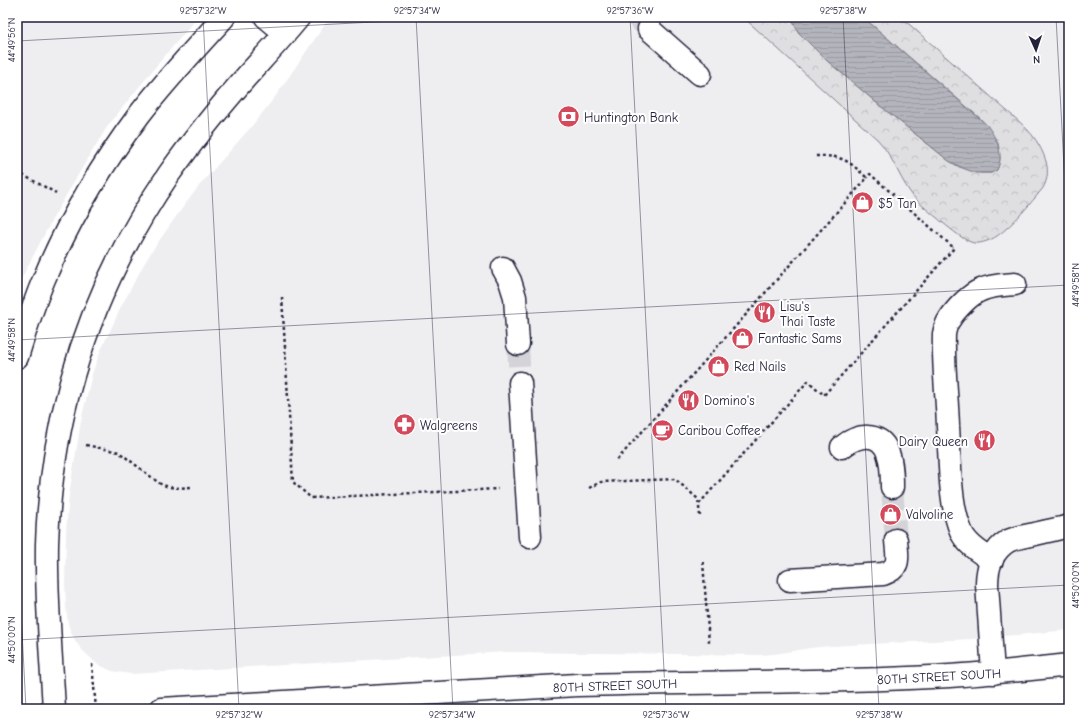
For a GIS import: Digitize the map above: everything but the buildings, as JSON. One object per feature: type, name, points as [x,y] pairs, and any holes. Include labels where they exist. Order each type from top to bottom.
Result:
[{"type":"street","points":[[17,357],[43,280],[82,202],[104,165],[140,114],[176,70],[224,17]]},
{"type":"street","points":[[266,17],[286,33]]},
{"type":"street","points":[[54,709],[47,580],[49,507],[57,443],[65,404],[86,332],[115,266],[158,191],[205,126],[299,17]]},
{"type":"street","points":[[649,29],[700,74]]},
{"type":"street","points":[[503,268],[510,281],[515,296],[518,344]]},
{"type":"street","points":[[992,560],[970,545],[965,539],[961,532],[956,515],[951,475],[944,334],[948,320],[972,295],[988,287],[1015,284]]},
{"type":"street","points":[[520,383],[530,537]]},
{"type":"street","points":[[842,447],[853,439],[866,436],[872,437],[882,443],[889,454],[891,462],[892,487]]},
{"type":"street","points":[[993,673],[987,584],[988,571],[992,560],[998,550],[1008,542],[1022,536],[1069,526]]},
{"type":"street","points":[[790,580],[887,573],[894,568],[896,564],[896,540]]},
{"type":"street","name":"80TH STREET SOUTH","points":[[161,709],[577,685],[812,682],[932,677],[993,673],[1069,665]]},
{"type":"path","points":[[814,156],[838,157],[852,164],[867,178]]},
{"type":"path","points":[[17,172],[58,194]]},
{"type":"path","points":[[617,460],[870,174],[954,248],[824,395],[808,381],[699,504]]},
{"type":"path","points":[[282,297],[293,482],[311,498],[501,489]]},
{"type":"path","points":[[84,445],[119,452],[159,484],[164,486],[174,488],[191,487]]},
{"type":"path","points":[[589,488],[601,482],[675,479],[698,500],[700,516]]},
{"type":"path","points":[[703,562],[709,643]]},
{"type":"path","points":[[92,664],[96,709]]},
{"type":"shaded area","points":[[17,17],[198,17],[107,127],[53,218],[17,287]]},
{"type":"shaded area","points":[[330,17],[1069,17],[1069,630],[972,639],[830,646],[763,655],[506,652],[131,674],[112,671],[97,664],[83,651],[76,642],[70,630],[66,608],[65,584],[66,532],[69,495],[81,421],[92,374],[100,352],[122,305],[152,251],[199,186],[251,127],[275,97]]},
{"type":"shaded area","points":[[791,17],[863,17],[987,125],[1000,152],[997,170],[991,173],[976,173],[949,161],[825,59],[799,33]]},
{"type":"green space","points":[[743,17],[791,17],[799,33],[825,59],[949,161],[959,167],[981,173],[991,173],[997,170],[1000,159],[998,143],[981,119],[863,17],[901,17],[1032,134],[1045,157],[1047,178],[1043,188],[1003,232],[980,243],[974,243],[966,240],[943,223],[913,196],[887,152],[878,140]]},
{"type":"tunnel","points":[[636,17],[649,29]]},
{"type":"tunnel","points":[[518,344],[520,383]]},
{"type":"tunnel","points":[[892,487],[896,540]]},
{"type":"place","name":"Huntington Bank","points":[[568,117]]},
{"type":"place","name":"$5 Tan","points":[[862,203]]},
{"type":"place","name":"Lisu's Thai Taste","points":[[765,313]]},
{"type":"place","name":"Fantastic Sams","points":[[743,338]]},
{"type":"place","name":"Red Nails","points":[[718,366]]},
{"type":"place","name":"Domino's","points":[[689,400]]},
{"type":"place","name":"Walgreens","points":[[404,425]]},
{"type":"place","name":"Caribou Coffee","points":[[662,430]]},
{"type":"place","name":"Dairy Queen","points":[[984,441]]},
{"type":"place","name":"Valvoline","points":[[891,514]]}]
